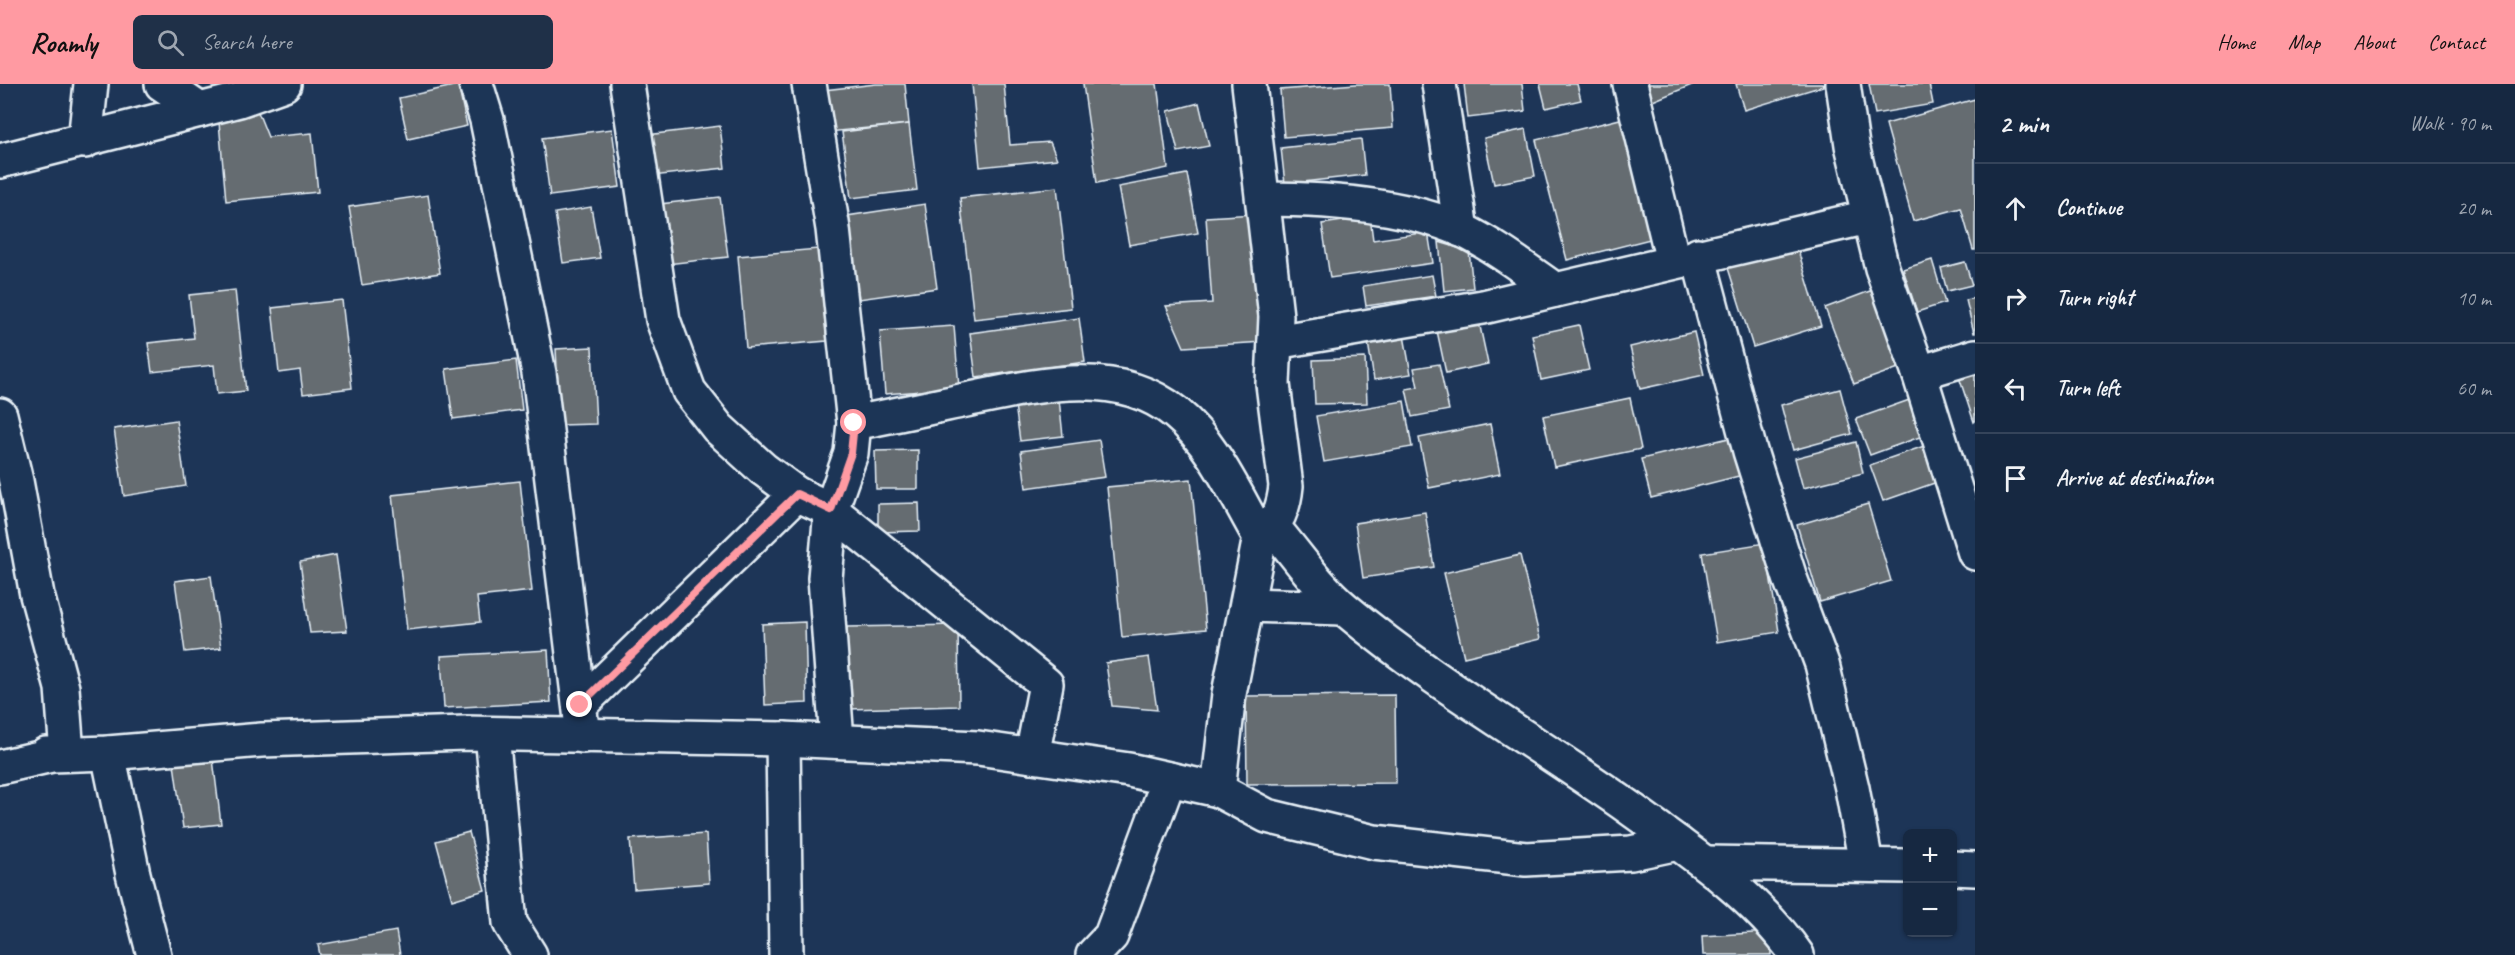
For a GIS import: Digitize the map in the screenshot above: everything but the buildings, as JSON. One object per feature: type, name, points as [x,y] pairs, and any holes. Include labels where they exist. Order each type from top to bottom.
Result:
[{"type":"street","points":[[85,141],[91,84]]},
{"type":"street","points":[[162,84],[200,110]]},
{"type":"street","points":[[0,161],[200,110],[284,84]]},
{"type":"street","points":[[476,84],[487,120],[539,373],[581,721]]},
{"type":"street","points":[[627,84],[663,320],[689,391],[726,435],[762,469],[797,494],[831,510],[1046,684],[1032,756]]},
{"type":"street","points":[[809,84],[833,230],[854,423],[851,453],[831,510],[825,578],[837,741]]},
{"type":"street","points":[[1218,790],[1229,694],[1248,605],[1267,532],[1285,503],[1286,486],[1273,384],[1276,316],[1249,84]]},
{"type":"street","points":[[1439,84],[1461,230]]},
{"type":"street","points":[[1630,84],[1790,578],[1822,664],[1852,788],[1866,864]]},
{"type":"street","points":[[1844,84],[1852,145],[1882,268],[1919,373],[1975,553]]},
{"type":"street","points":[[1263,199],[1362,205],[1429,219],[1461,230],[1494,248],[1555,290]]},
{"type":"street","points":[[1275,342],[1483,307],[1868,217]]},
{"type":"street","points":[[1919,373],[1975,357]]},
{"type":"street","points":[[854,423],[1043,384],[1078,383],[1114,386],[1154,399],[1177,414],[1207,447],[1267,532],[1344,608],[1450,687],[1576,770],[1707,863],[1785,938],[1797,955]]},
{"type":"street","points":[[0,415],[8,483],[62,688],[67,754]]},
{"type":"street","points":[[581,721],[797,494]]},
{"type":"street","points":[[1248,605],[1344,608]]},
{"type":"street","points":[[0,753],[108,753],[262,740],[492,734],[581,721],[783,739],[978,748],[1129,770],[1218,790],[1267,816],[1374,842],[1526,859],[1631,853],[1678,843]]},
{"type":"street","points":[[492,734],[510,923],[530,955]]},
{"type":"street","points":[[783,739],[786,955]]},
{"type":"street","points":[[108,753],[133,874],[154,955]]},
{"type":"street","points":[[0,767],[52,755],[67,754]]},
{"type":"street","points":[[1093,955],[1111,936],[1169,779]]},
{"type":"street","points":[[1707,863],[1903,866]]},
{"type":"street","points":[[1957,868],[1975,869]]},
{"type":"street","points":[[1124,902],[1125,955]]},
{"type":"route","points":[[580,705],[797,494],[831,510],[851,453],[854,423]]}]
